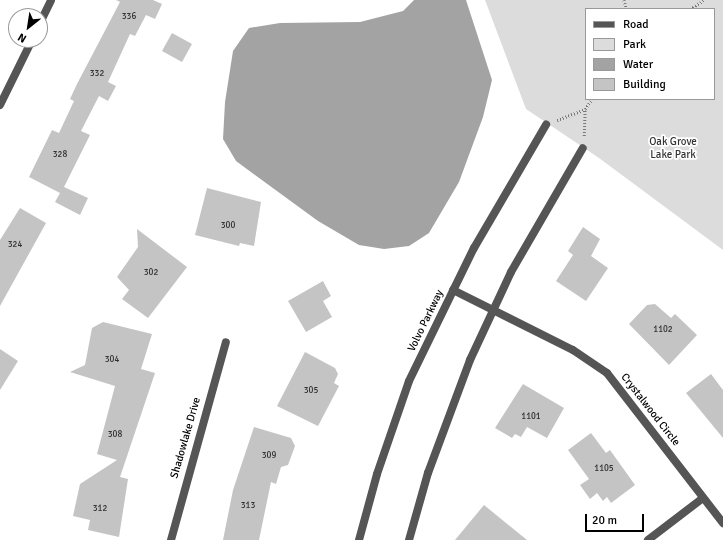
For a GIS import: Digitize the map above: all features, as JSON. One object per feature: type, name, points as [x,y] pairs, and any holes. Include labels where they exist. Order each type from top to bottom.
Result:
[{"type":"street","points":[[0,105],[28,48]]},
{"type":"street","name":"Volvo Parkway","points":[[360,540],[377,474],[409,381],[453,290],[546,125]]},
{"type":"street","points":[[409,540],[450,413],[493,310],[536,224],[583,148]]},
{"type":"street","name":"Crystalwood Circle","points":[[453,290],[573,350],[607,373],[723,523]]},
{"type":"street","name":"Shadowlake Drive","points":[[171,540],[226,342]]},
{"type":"street","points":[[648,540],[703,498]]},
{"type":"path","points":[[692,8],[704,0]]},
{"type":"path","points":[[583,148],[585,109],[591,100]]},
{"type":"path","points":[[546,125],[585,109]]},
{"type":"green space","name":"Oak Grove Lake Park","points":[[485,0],[723,0],[723,250],[599,158],[526,109]]},
{"type":"water","points":[[414,0],[466,0],[492,80],[483,117],[459,182],[429,233],[409,246],[384,249],[359,245],[318,221],[236,161],[223,139],[225,102],[233,51],[249,28],[280,23],[360,22],[403,11]]},
{"type":"building","points":[[116,0],[153,0],[162,4],[155,19],[146,15],[135,36],[130,34],[108,82],[116,86],[108,101],[99,96],[81,131],[90,135],[64,187],[88,198],[80,215],[55,202],[60,193],[29,177],[52,130],[59,133],[74,101],[70,99],[120,2]]},
{"type":"building","points":[[172,33],[192,44],[182,62],[162,51]]},
{"type":"building","points":[[207,188],[261,202],[254,246],[240,243],[239,246],[195,235]]},
{"type":"building","points":[[20,208],[46,223],[0,306],[0,240]]},
{"type":"building","points":[[583,227],[600,239],[591,256],[608,268],[586,301],[556,281],[573,255],[568,251]]},
{"type":"building","points":[[137,229],[187,267],[148,318],[122,299],[129,290],[117,277],[138,247]]},
{"type":"building","points":[[323,281],[331,296],[323,301],[332,317],[306,332],[288,301]]},
{"type":"building","points":[[655,304],[671,318],[675,314],[697,335],[669,365],[629,324],[647,305]]},
{"type":"building","points":[[103,322],[152,334],[141,369],[155,373],[120,477],[128,479],[119,537],[88,530],[90,520],[73,516],[80,484],[117,460],[97,454],[115,386],[70,372],[85,365],[92,328]]},
{"type":"building","points":[[0,349],[18,361],[0,390]]},
{"type":"building","points":[[305,352],[335,368],[338,374],[334,383],[339,386],[318,426],[277,406]]},
{"type":"building","points":[[711,374],[723,390],[723,438],[686,393]]},
{"type":"building","points":[[523,384],[564,408],[547,438],[527,427],[521,437],[515,434],[512,438],[495,428]]},
{"type":"building","points":[[254,427],[291,438],[295,446],[288,465],[281,467],[276,484],[271,482],[259,540],[223,540],[233,490]]},
{"type":"building","points":[[591,433],[606,453],[610,450],[635,485],[611,503],[607,497],[603,501],[597,493],[590,499],[580,485],[589,479],[568,450]]},
{"type":"building","points":[[484,505],[527,540],[455,540]]}]
